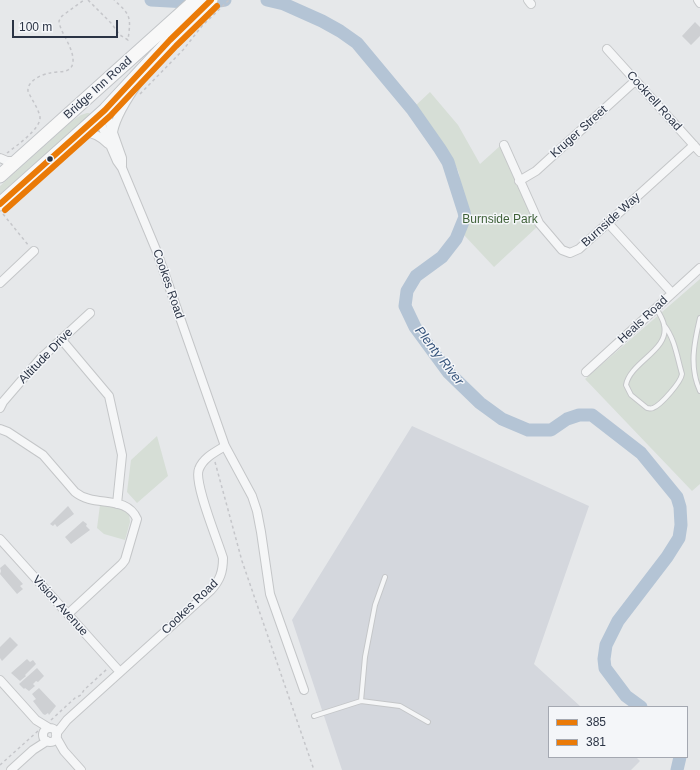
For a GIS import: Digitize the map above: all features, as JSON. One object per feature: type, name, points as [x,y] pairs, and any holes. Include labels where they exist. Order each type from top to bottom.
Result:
[{"type":"main road","name":"Bridge Inn Road","points":[[0,176],[196,0]]},
{"type":"main road","name":"Bridge Inn Road","points":[[1,209],[101,114],[170,40],[211,0]]},
{"type":"main road","name":"Cookes Road","points":[[91,95],[101,114]]},
{"type":"street","points":[[114,132],[117,120],[131,93],[170,40]]},
{"type":"street","name":"Cockrell Road","points":[[607,49],[700,152]]},
{"type":"street","name":"Kruger Street","points":[[519,181],[536,171],[635,81]]},
{"type":"street","name":"Cookes Road","points":[[101,114],[114,132],[122,158],[122,168]]},
{"type":"street","name":"Cookes Road","points":[[101,114],[111,148],[122,168],[157,252],[225,446],[249,491],[254,504],[261,532],[270,594],[304,690]]},
{"type":"street","name":"Cookes Road","points":[[80,133],[96,135],[111,148]]},
{"type":"street","name":"Burnside Way","points":[[504,145],[538,223],[564,251],[570,253],[577,251],[694,145]]},
{"type":"street","points":[[1,158],[7,161],[17,161]]},
{"type":"street","points":[[608,222],[672,293]]},
{"type":"street","points":[[0,282],[32,248]]},
{"type":"street","name":"Heals Road","points":[[586,372],[700,268]]},
{"type":"street","name":"Altitude Drive","points":[[1,404],[40,359],[90,313]]},
{"type":"street","points":[[61,339],[110,396],[122,455],[117,504]]},
{"type":"street","points":[[0,422],[4,431],[42,455],[77,494],[91,500],[124,505],[131,509],[135,515],[136,523],[125,560],[119,568],[68,614]]},
{"type":"street","name":"Cookes Road","points":[[11,770],[33,750],[48,733],[67,720],[211,590],[220,579],[223,558],[201,491],[197,474],[200,466],[213,454],[225,446]]},
{"type":"street","name":"Vision Avenue","points":[[1,542],[120,672]]},
{"type":"street","points":[[0,680],[81,770]]},
{"type":"lane","points":[[656,308],[673,340],[682,374],[676,386],[658,404],[652,408],[646,408],[631,396],[626,388],[627,381],[634,370],[661,342],[665,332],[664,325]]},
{"type":"lane","points":[[700,318],[693,355],[695,378],[700,391]]},
{"type":"lane","points":[[361,701],[365,658],[375,605],[385,577]]},
{"type":"lane","points":[[314,716],[361,701],[400,706],[428,722]]},
{"type":"path","points":[[1,158],[39,124],[40,119],[38,112],[28,87],[32,81],[48,73],[69,70],[72,64],[71,50],[59,21],[62,16],[84,0]]},
{"type":"path","points":[[88,0],[111,23],[120,35],[128,40],[130,22],[127,12],[114,0]]},
{"type":"path","points":[[136,98],[183,50],[202,26],[229,0]]},
{"type":"path","points":[[1,209],[32,248]]},
{"type":"path","points":[[213,454],[242,561],[314,770]]},
{"type":"path","points":[[0,765],[48,733],[75,698],[81,695],[84,690],[112,664]]},
{"type":"shaded area","points":[[412,426],[589,506],[534,664],[580,706],[548,706],[548,758],[637,758],[640,761],[631,770],[342,770],[292,620]]},
{"type":"green space","name":"Burnside Park","points":[[430,92],[458,125],[480,164],[500,146],[537,227],[494,267],[464,235],[470,216],[461,191],[459,173],[453,160],[435,132],[428,127],[414,107]]},
{"type":"green space","points":[[87,113],[91,114],[0,199],[0,186],[72,121]]},
{"type":"green space","points":[[700,279],[700,484],[692,491],[585,379]]},
{"type":"green space","points":[[157,436],[168,476],[137,503],[127,492],[131,460]]},
{"type":"green space","points":[[100,505],[120,507],[129,513],[130,522],[125,540],[104,534],[97,528]]},
{"type":"building","points":[[695,22],[700,27],[700,36],[691,45],[682,36]]},
{"type":"building","points":[[68,506],[74,514],[57,527],[55,524],[53,526],[50,524]]},
{"type":"building","points":[[83,521],[87,524],[86,526],[90,530],[71,544],[65,537]]},
{"type":"building","points":[[5,564],[23,584],[20,586],[23,589],[17,594],[0,574],[0,568]]},
{"type":"building","points":[[10,637],[18,645],[2,661],[0,658],[0,647]]},
{"type":"building","points":[[27,659],[30,662],[33,660],[36,664],[20,681],[11,673]]},
{"type":"building","points":[[37,668],[44,676],[38,682],[36,681],[33,684],[35,686],[29,691],[25,688],[24,689],[19,684]]},
{"type":"building","points":[[39,688],[56,706],[49,715],[48,713],[45,715],[43,714],[33,701],[36,699],[32,694]]},
{"type":"waterway","name":"Plenty River","points":[[151,0],[206,3],[225,0]]},
{"type":"waterway","name":"Plenty River","points":[[267,0],[284,4],[322,21],[357,43],[412,109],[448,162],[465,217],[456,239],[442,257],[416,276],[407,291],[405,306],[415,327],[448,372],[480,403],[502,419],[528,430],[551,430],[567,419],[579,415],[592,415],[641,453],[677,497],[680,507],[681,525],[679,538],[667,557],[618,621],[606,645],[604,659],[605,668],[626,696],[640,706]]},
{"type":"waterway","name":"Plenty River","points":[[677,770],[680,758]]},
{"type":"transit line","name":"385","points":[[0,204],[105,110],[170,40],[211,0]]},
{"type":"transit line","name":"381","points":[[5,210],[110,116],[176,46],[217,6]]}]
